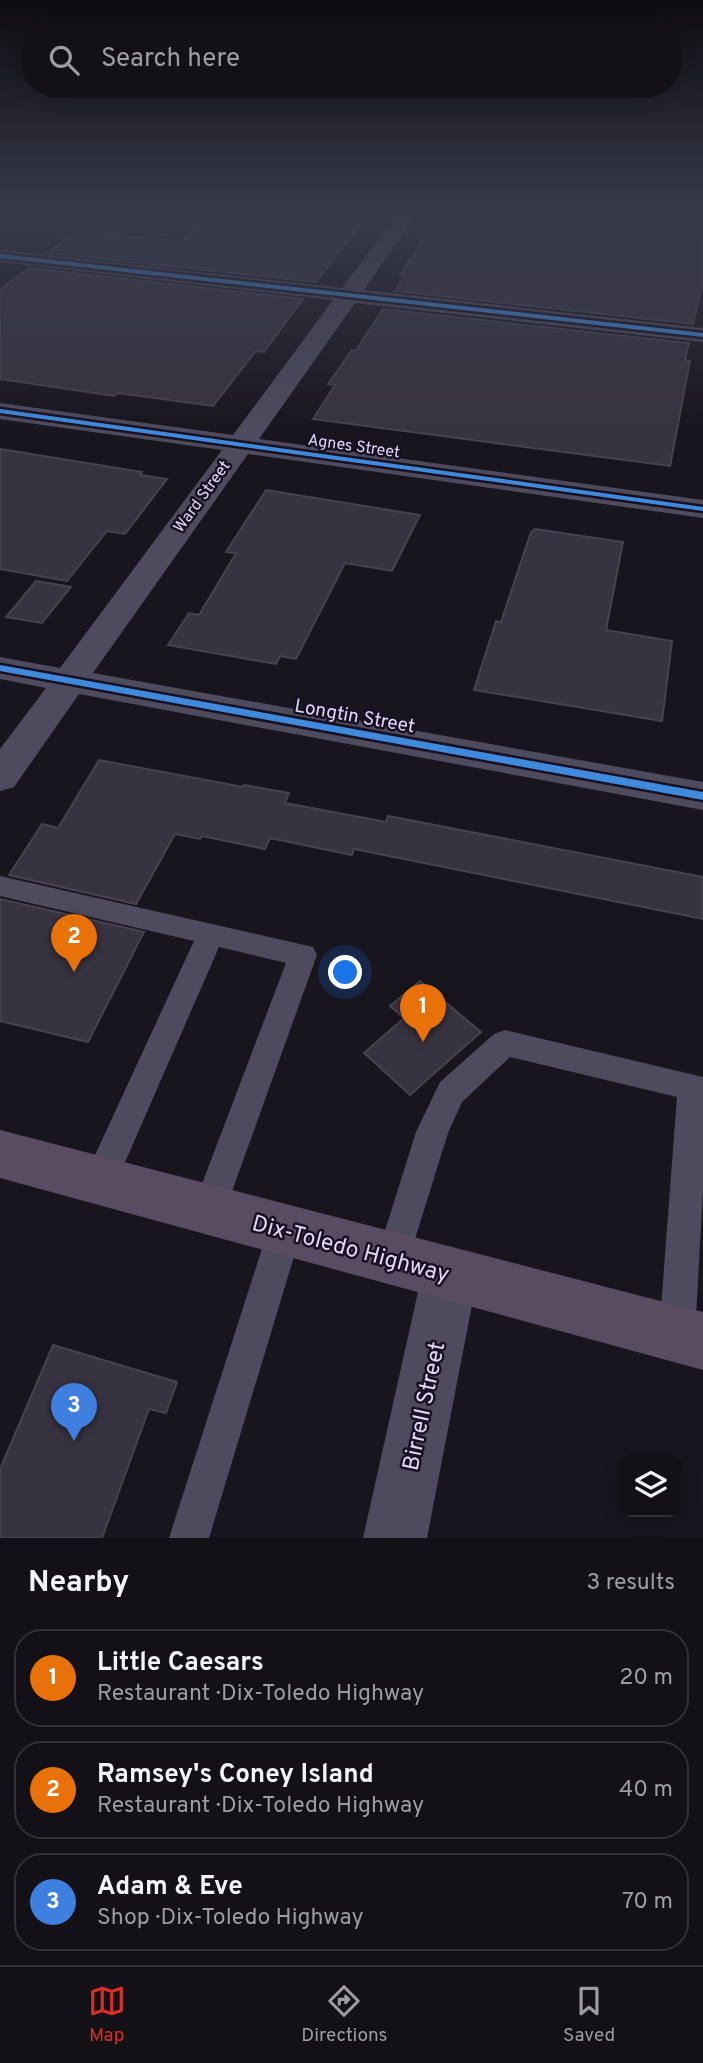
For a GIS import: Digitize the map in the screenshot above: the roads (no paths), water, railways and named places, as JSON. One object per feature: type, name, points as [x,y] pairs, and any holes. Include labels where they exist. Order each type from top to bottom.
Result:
[{"type":"main road","name":"Dix-Toledo Highway","points":[[0,1154],[690,1337]]},
{"type":"street","points":[[283,289],[703,335]]},
{"type":"street","name":"Ward Street","points":[[0,777],[352,289]]},
{"type":"street","name":"Agnes Street","points":[[0,411],[703,509]]},
{"type":"street","name":"Longtin Street","points":[[0,668],[703,796]]},
{"type":"street","name":"Birrell Street","points":[[395,1538],[450,1274]]},
{"type":"lane","points":[[0,886],[303,956],[209,1210]]},
{"type":"lane","points":[[100,1181],[211,934]]},
{"type":"lane","points":[[393,1259],[432,1132],[451,1092],[505,1043],[693,1087],[690,1337]]},
{"type":"lane","points":[[189,1538],[285,1230]]},
{"type":"place","name":"Ramsey's Coney Island","points":[[74,972]]},
{"type":"place","name":"Little Caesars","points":[[423,1042]]},
{"type":"place","name":"Adam & Eve","points":[[74,1441]]}]
